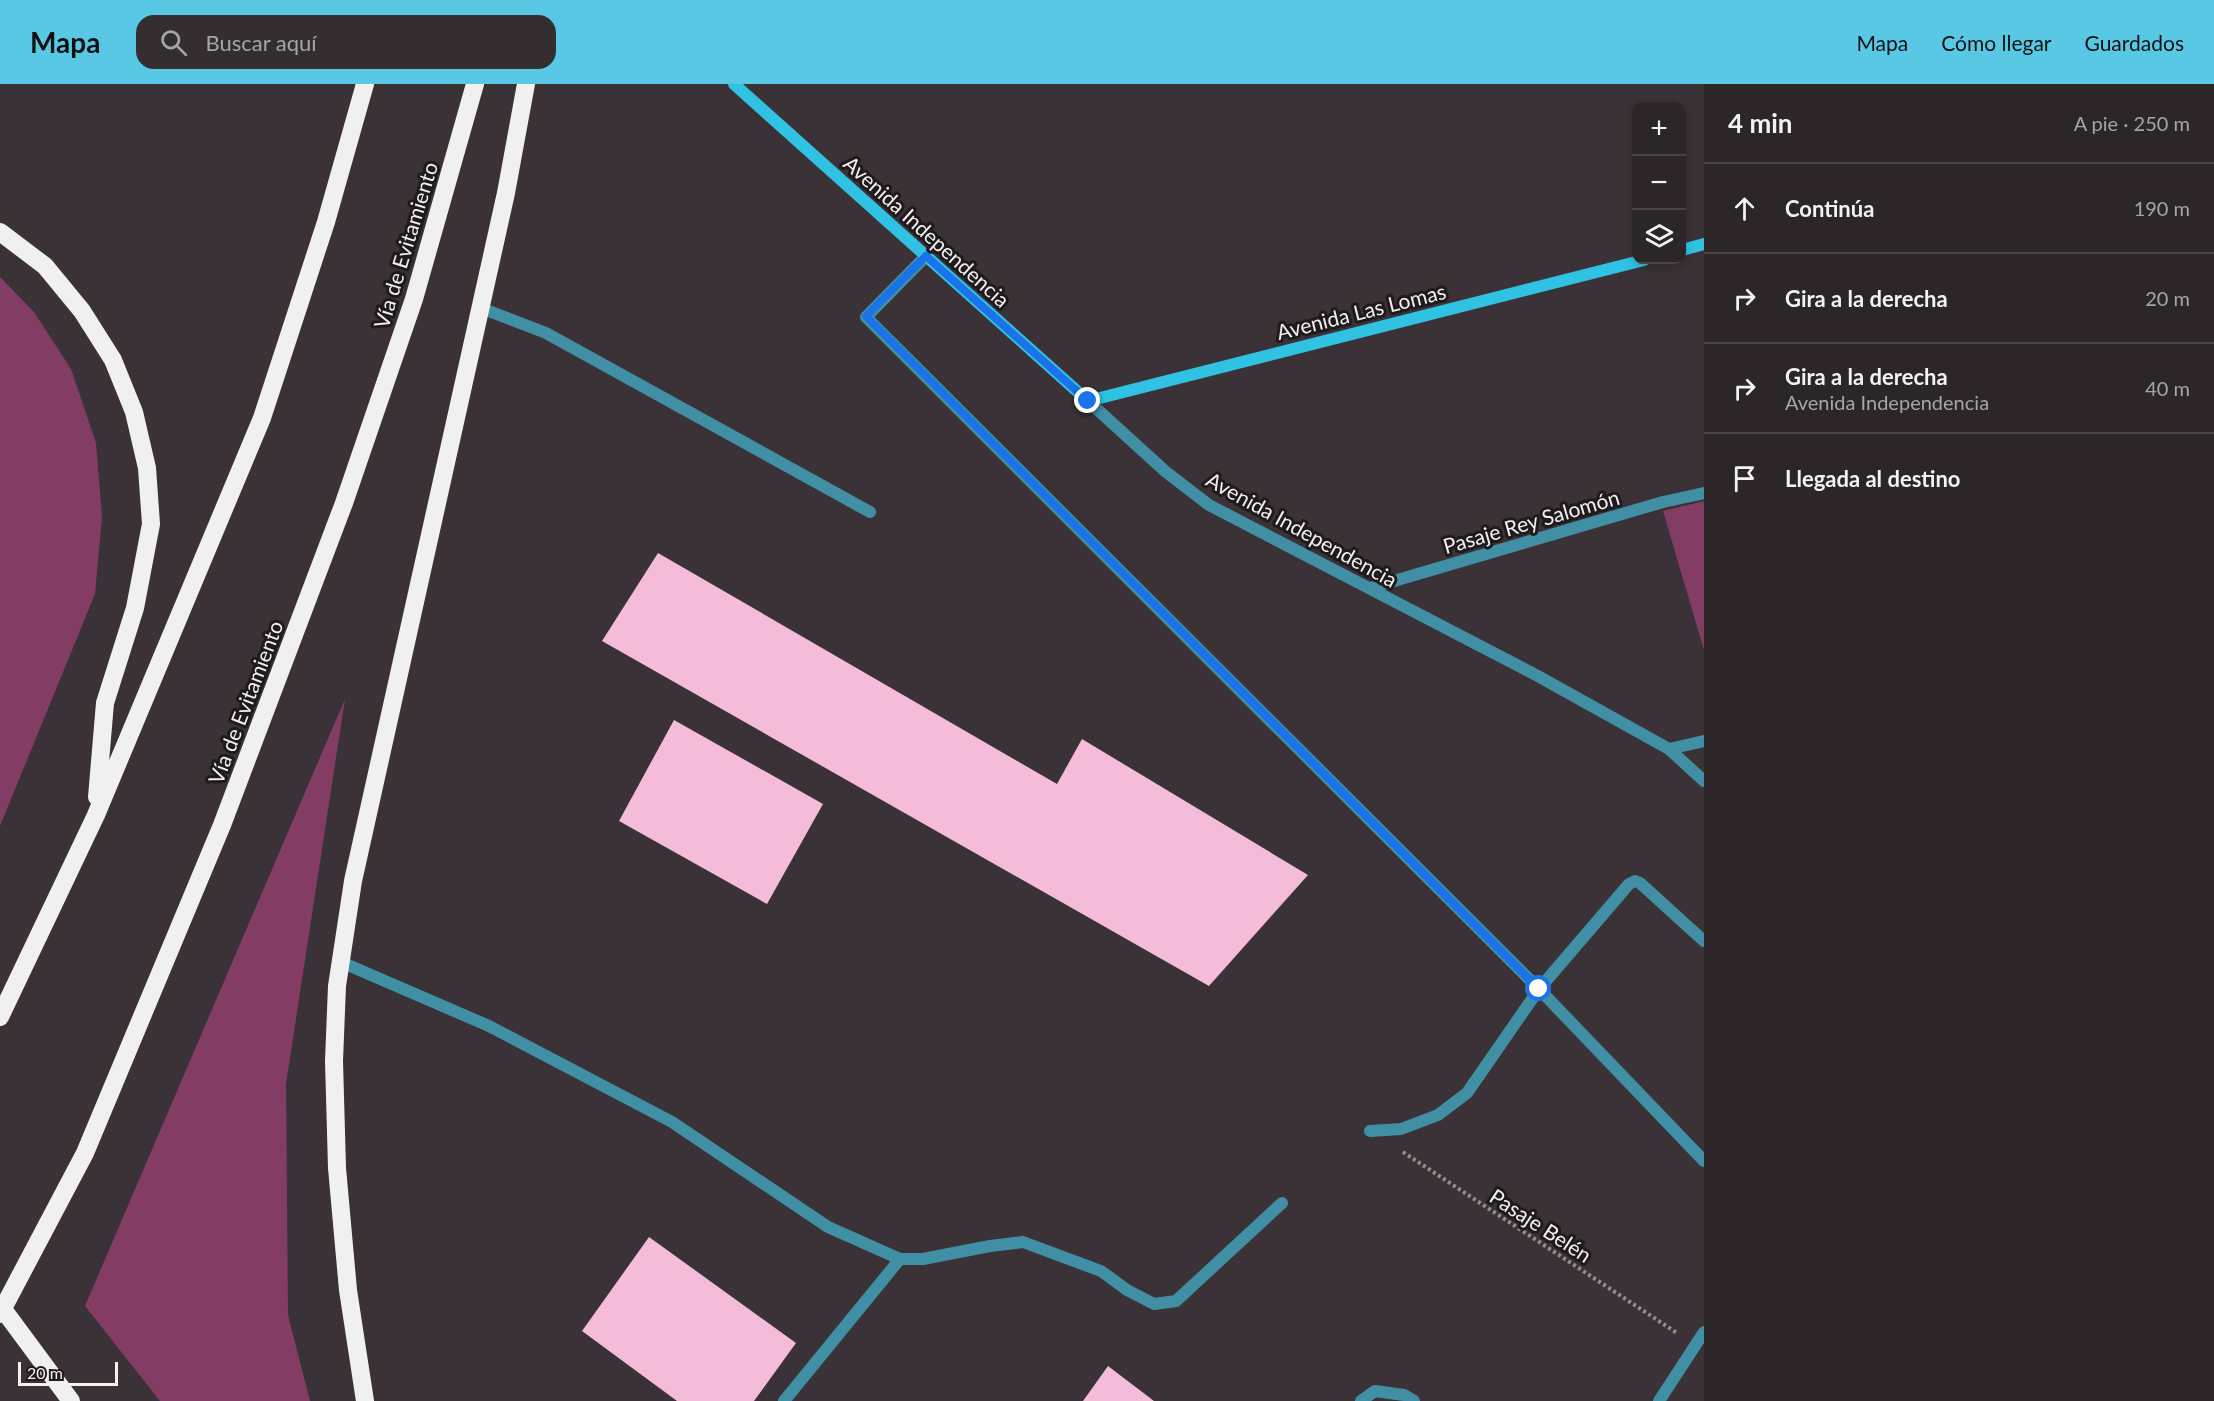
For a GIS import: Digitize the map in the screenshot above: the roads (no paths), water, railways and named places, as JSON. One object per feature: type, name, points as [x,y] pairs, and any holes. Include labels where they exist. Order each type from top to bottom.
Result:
[{"type":"highway","points":[[0,1017],[96,815],[262,418],[326,222],[365,84]]},
{"type":"highway","name":"Vía de Evitamiento","points":[[0,1314],[85,1153],[222,825],[344,503],[414,299],[475,84]]},
{"type":"highway","points":[[365,1401],[348,1290],[337,1168],[334,1061],[337,986],[353,881],[506,193],[526,84]]},
{"type":"highway","points":[[0,232],[45,266],[88,320],[113,360],[134,412],[147,468],[151,524],[135,608],[105,703],[96,815]]},
{"type":"highway","points":[[0,1305],[71,1401]]},
{"type":"main road","name":"Avenida Independencia","points":[[734,84],[1088,401]]},
{"type":"main road","points":[[1686,249],[1704,244]]},
{"type":"main road","name":"Avenida Las Lomas","points":[[1088,401],[1632,263]]},
{"type":"street","points":[[926,256],[866,316],[1539,989],[1704,1161]]},
{"type":"street","points":[[481,308],[546,333],[870,512]]},
{"type":"street","name":"Avenida Independencia","points":[[1088,401],[1167,472],[1209,505],[1536,675],[1669,749],[1704,781]]},
{"type":"street","name":"Pasaje Rey Salomón","points":[[1370,588],[1663,502],[1704,493]]},
{"type":"street","points":[[1669,749],[1704,741]]},
{"type":"street","points":[[1370,1131],[1401,1129],[1438,1115],[1467,1093],[1539,989],[1629,884],[1635,881],[1640,883],[1704,941]]},
{"type":"street","points":[[341,962],[489,1026],[672,1122],[828,1227],[900,1259],[923,1259],[1023,1242],[1101,1270],[1127,1290],[1154,1304],[1176,1300],[1282,1203]]},
{"type":"street","points":[[784,1401],[900,1259]]},
{"type":"street","points":[[1659,1401],[1704,1332]]},
{"type":"street","points":[[1361,1401],[1375,1391],[1404,1395],[1414,1401]]}]
